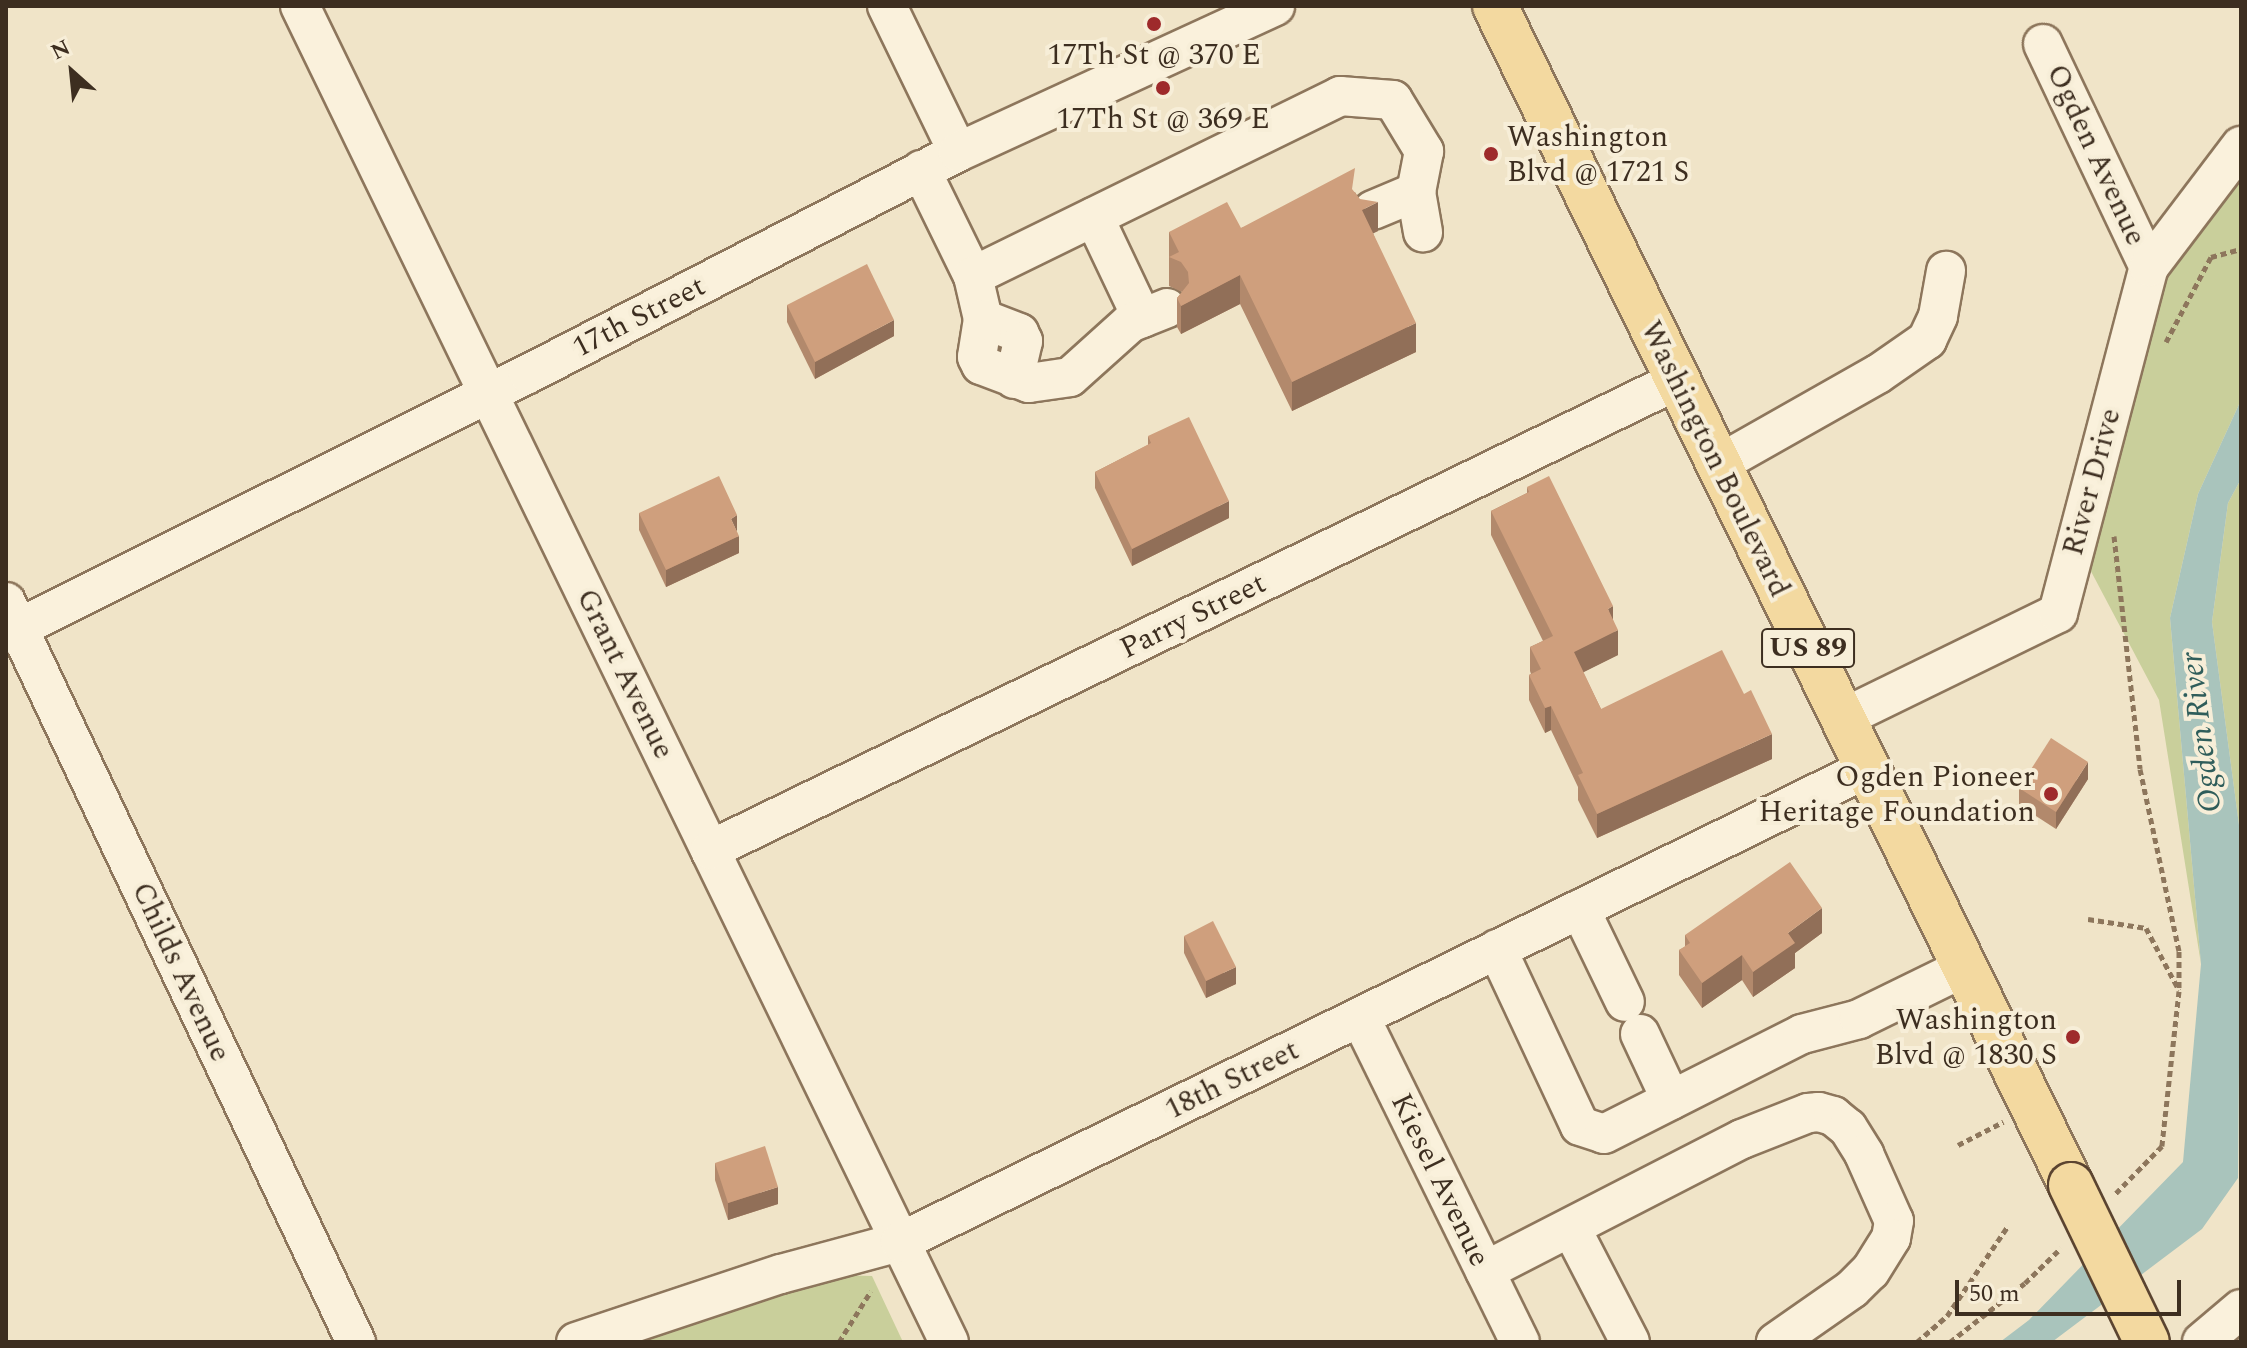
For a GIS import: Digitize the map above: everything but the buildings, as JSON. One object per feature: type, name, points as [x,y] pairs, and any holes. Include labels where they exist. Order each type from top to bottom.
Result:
[{"type":"main road","name":"Washington Boulevard","points":[[1495,6],[2033,1106],[2090,1192],[2147,1342]]},
{"type":"street","name":"Grant Avenue","points":[[300,6],[949,1342]]},
{"type":"street","points":[[887,6],[958,152]]},
{"type":"street","name":"17th Street","points":[[10,621],[489,393],[958,152],[1275,6]]},
{"type":"street","name":"Ogden Avenue","points":[[2043,44],[2149,267]]},
{"type":"street","points":[[973,276],[1340,96],[1393,100],[1424,151],[1416,192],[1423,232]]},
{"type":"street","name":"River Drive","points":[[1843,718],[2058,613],[2149,267],[2241,146]]},
{"type":"street","points":[[921,170],[973,276],[983,319],[977,357],[981,365],[1014,379],[1029,383],[1070,377],[1113,336],[1155,313],[1094,217]]},
{"type":"street","points":[[1373,210],[1416,192]]},
{"type":"street","points":[[1717,465],[1878,374],[1927,340],[1938,316],[1946,271]]},
{"type":"street","name":"Parry Street","points":[[710,850],[1676,381]]},
{"type":"street","name":"Childs Avenue","points":[[10,621],[356,1342]]},
{"type":"street","name":"18th Street","points":[[576,1342],[781,1274],[900,1242],[1868,768]]},
{"type":"street","points":[[1580,909],[1671,1100]]},
{"type":"street","points":[[1497,949],[1580,1126],[1604,1134],[1802,1034],[1859,1019],[1965,967]]},
{"type":"street","name":"Kiesel Avenue","points":[[1360,1017],[1520,1342]]},
{"type":"street","points":[[1485,1271],[1742,1139],[1808,1113],[1833,1116],[1848,1128],[1887,1201],[1894,1221],[1891,1238],[1870,1271],[1852,1289],[1776,1342]]},
{"type":"street","points":[[1571,1228],[1630,1342]]},
{"type":"street","points":[[2202,1342],[2241,1309]]},
{"type":"path","points":[[2160,354],[2211,257],[2241,249]]},
{"type":"path","points":[[2090,1192],[2162,1146],[2179,991],[2179,951],[2140,769],[2114,535],[2118,520]]},
{"type":"path","points":[[2088,919],[2146,928],[2179,991]]},
{"type":"path","points":[[1958,1145],[2033,1106]]},
{"type":"path","points":[[1917,1342],[1947,1316],[2008,1226]]},
{"type":"path","points":[[1950,1342],[2025,1283],[2067,1241]]},
{"type":"path","points":[[839,1342],[871,1291]]},
{"type":"green space","points":[[2241,172],[2241,400],[2198,494],[2170,618],[2201,964],[2159,700],[2085,560],[2160,284]]},
{"type":"green space","points":[[2241,479],[2241,840],[2212,622],[2228,503]]},
{"type":"green space","points":[[834,1275],[872,1276],[903,1342],[640,1342]]},
{"type":"water","name":"Ogden River","points":[[2241,400],[2241,479],[2228,503],[2212,622],[2241,840],[2238,1178],[2202,1229],[2052,1342],[2000,1342],[2029,1320],[2183,1162],[2201,964],[2170,618],[2198,494]]},
{"type":"place","name":"17Th St @ 370 E","points":[[1154,24]]},
{"type":"place","name":"17Th St @ 369 E","points":[[1163,88]]},
{"type":"place","name":"Washington Blvd @ 1721 S","points":[[1491,154]]},
{"type":"place","name":"Ogden Pioneer Heritage Foundation","points":[[2051,794]]},
{"type":"place","name":"Washington Blvd @ 1830 S","points":[[2073,1037]]}]
